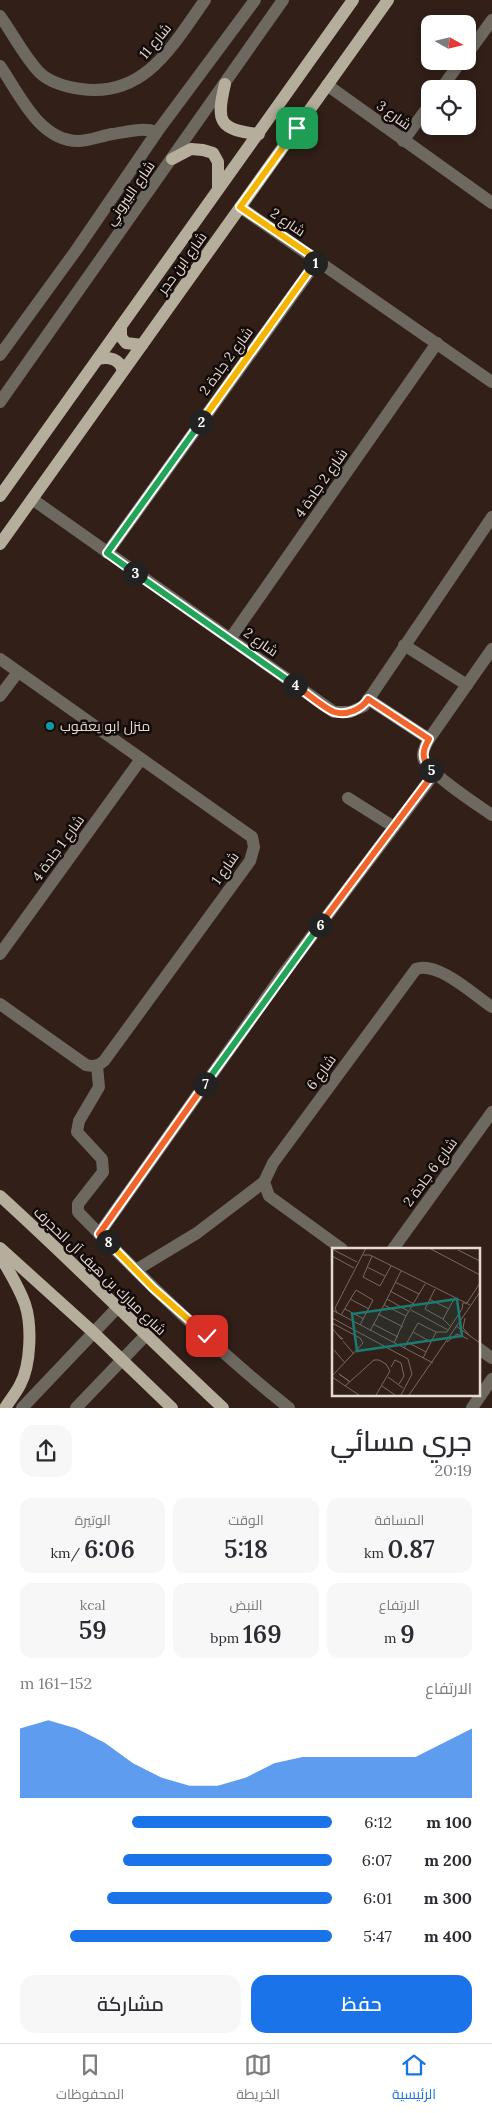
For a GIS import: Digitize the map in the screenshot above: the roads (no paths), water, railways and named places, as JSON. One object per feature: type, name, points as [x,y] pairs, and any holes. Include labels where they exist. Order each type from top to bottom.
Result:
[{"type":"main road","name":"شارع ابن حجر","points":[[0,496],[353,0]]},
{"type":"main road","name":"شارع ابن حجر","points":[[0,544],[388,0]]},
{"type":"main road","points":[[225,84],[219,112],[222,122],[231,129],[258,134]]},
{"type":"main road","points":[[172,159],[191,149],[212,153],[218,162],[218,188]]},
{"type":"main road","points":[[121,326],[121,337],[126,343],[142,345]]},
{"type":"main road","points":[[98,359],[105,357],[115,359],[123,371]]},
{"type":"main road","name":"شارع مبارك بن هيف آل الحجرف","points":[[0,1196],[59,1250],[146,1336],[223,1408]]},
{"type":"main road","points":[[0,1248],[93,1332],[172,1408]]},
{"type":"main road","points":[[0,1256],[16,1283],[26,1306],[29,1336],[27,1364],[21,1384],[5,1408]]},
{"type":"street","name":"شارع 11","points":[[0,16],[40,73],[53,82],[70,88],[106,89],[131,82],[154,68],[167,54],[205,0]]},
{"type":"street","name":"شارع البيروني","points":[[0,355],[77,249],[158,132],[255,0]]},
{"type":"street","name":"شارع البيروني","points":[[0,402],[283,0]]},
{"type":"street","points":[[476,42],[492,20]]},
{"type":"street","points":[[0,66],[37,120],[52,133],[61,137],[78,141],[141,129],[158,132]]},
{"type":"street","name":"شارع 3","points":[[327,85],[492,203]]},
{"type":"street","points":[[403,140],[421,116]]},
{"type":"street","name":"شارع 2","points":[[240,207],[492,382]]},
{"type":"street","name":"شارع 2 جادة 2","points":[[107,553],[318,260]]},
{"type":"street","name":"شارع 2 جادة 4","points":[[230,639],[437,343]]},
{"type":"street","name":"شارع 2","points":[[32,499],[334,712],[350,712],[364,706],[492,517]]},
{"type":"street","points":[[404,645],[467,685]]},
{"type":"street","points":[[492,650],[429,739],[422,756],[434,773],[492,815]]},
{"type":"street","name":"شارع 1","points":[[0,659],[252,837],[254,847],[250,861],[104,1061],[96,1066]]},
{"type":"street","points":[[0,696],[18,672]]},
{"type":"street","points":[[368,699],[429,739]]},
{"type":"street","name":"شارع 1 جادة 4","points":[[0,954],[141,759]]},
{"type":"street","points":[[99,1234],[283,974],[434,773]]},
{"type":"street","points":[[348,798],[394,827]]},
{"type":"street","name":"شارع 6","points":[[264,1182],[273,1163],[416,969],[427,968],[444,974],[492,1007]]},
{"type":"street","points":[[0,1004],[86,1065],[96,1066],[99,1087],[79,1121],[77,1132],[102,1159],[103,1172],[77,1208],[78,1212],[136,1270],[260,1385],[289,1408]]},
{"type":"street","name":"شارع 6 جادة 2","points":[[394,1248],[492,1112]]},
{"type":"street","points":[[136,1270],[196,1233],[264,1182],[269,1196],[341,1248]]},
{"type":"street","points":[[22,1408],[117,1308]]},
{"type":"street","points":[[76,1408],[146,1336]]},
{"type":"street","points":[[480,1349],[492,1358]]},
{"type":"street","points":[[472,1408],[492,1379]]},
{"type":"place","name":"منزل ابو يعقوب","points":[[50,726]]}]
